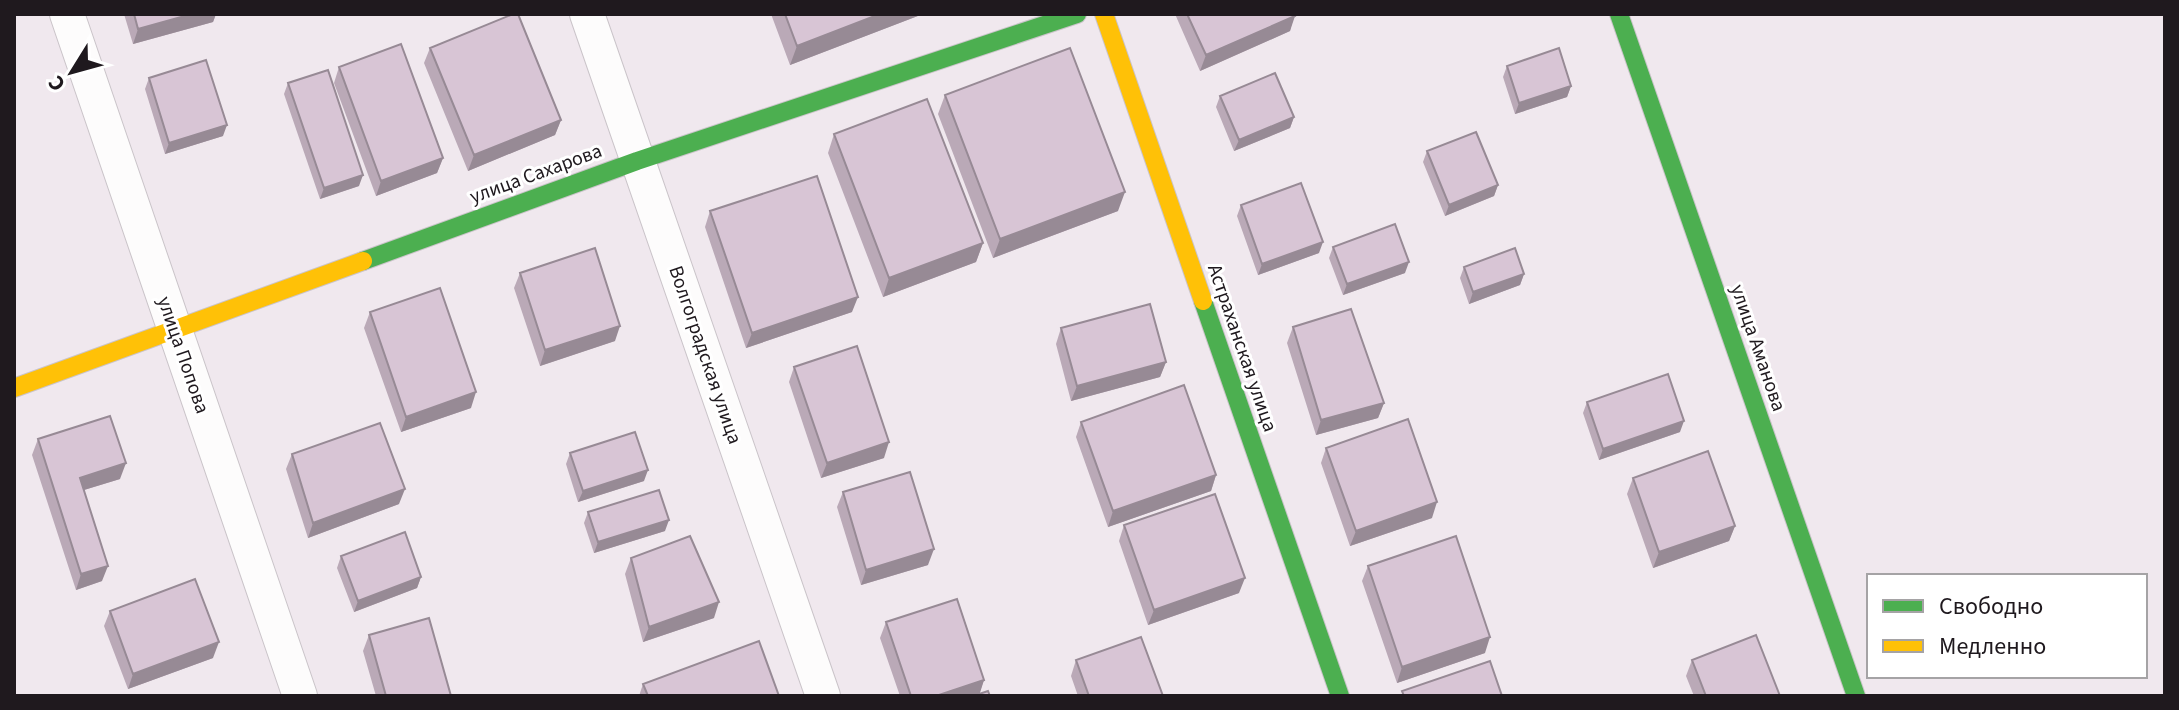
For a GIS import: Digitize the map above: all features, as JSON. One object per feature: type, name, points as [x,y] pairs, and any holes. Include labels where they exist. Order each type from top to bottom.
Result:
[{"type":"street","name":"улица Попова","points":[[67,14],[300,696]]},
{"type":"street","name":"Волгоградская улица","points":[[587,14],[823,696]]},
{"type":"street","name":"улица Сахарова","points":[[14,388],[637,161],[1077,14]]},
{"type":"street","name":"Астраханская улица","points":[[1104,14],[1340,696]]},
{"type":"street","name":"улица Аманова","points":[[1619,14],[1856,696]]},
{"type":"building","points":[[134,14],[192,14],[138,29]]},
{"type":"building","points":[[518,14],[561,120],[474,155],[430,48]]},
{"type":"building","points":[[785,14],[880,14],[797,46]]},
{"type":"building","points":[[1187,14],[1294,14],[1295,16],[1206,55]]},
{"type":"building","points":[[401,44],[443,158],[381,181],[339,67]]},
{"type":"building","points":[[1070,48],[1125,192],[1000,239],[945,95]]},
{"type":"building","points":[[1559,48],[1571,86],[1519,103],[1507,66]]},
{"type":"building","points":[[206,60],[227,125],[169,143],[149,78]]},
{"type":"building","points":[[328,70],[363,175],[324,188],[288,83]]},
{"type":"building","points":[[1275,73],[1294,117],[1239,140],[1220,96]]},
{"type":"building","points":[[927,99],[983,243],[889,278],[834,134]]},
{"type":"building","points":[[1476,132],[1498,185],[1449,205],[1427,151]]},
{"type":"building","points":[[817,176],[858,297],[752,333],[710,211]]},
{"type":"building","points":[[1301,183],[1323,242],[1262,264],[1241,205]]},
{"type":"building","points":[[1395,224],[1409,262],[1347,284],[1333,247]]},
{"type":"building","points":[[595,248],[620,326],[545,350],[520,273]]},
{"type":"building","points":[[1515,248],[1524,274],[1473,292],[1464,267]]},
{"type":"building","points":[[440,288],[476,392],[406,417],[370,312]]},
{"type":"building","points":[[1150,304],[1166,362],[1077,386],[1061,328]]},
{"type":"building","points":[[1351,309],[1384,403],[1321,420],[1293,327]]},
{"type":"building","points":[[857,346],[889,442],[827,463],[794,367]]},
{"type":"building","points":[[1668,374],[1684,421],[1603,449],[1587,402]]},
{"type":"building","points":[[1184,385],[1216,475],[1113,511],[1081,422]]},
{"type":"building","points":[[110,416],[126,463],[80,478],[108,566],[81,574],[38,439]]},
{"type":"building","points":[[1408,419],[1437,502],[1356,531],[1326,448]]},
{"type":"building","points":[[380,423],[405,489],[313,523],[292,454]]},
{"type":"building","points":[[635,432],[648,470],[583,491],[570,453]]},
{"type":"building","points":[[1708,451],[1735,526],[1659,552],[1633,478]]},
{"type":"building","points":[[910,472],[934,549],[866,570],[843,492]]},
{"type":"building","points":[[659,490],[669,520],[598,542],[588,512]]},
{"type":"building","points":[[1215,494],[1245,578],[1154,610],[1124,525]]},
{"type":"building","points":[[405,532],[421,577],[358,601],[341,556]]},
{"type":"building","points":[[690,536],[719,602],[649,627],[631,558]]},
{"type":"building","points":[[1456,536],[1490,637],[1402,667],[1368,566]]},
{"type":"building","points":[[195,579],[219,642],[133,674],[110,611]]},
{"type":"building","points":[[957,599],[984,680],[936,696],[911,696],[886,622]]},
{"type":"building","points":[[429,618],[451,696],[386,696],[369,635]]},
{"type":"building","points":[[1756,635],[1780,696],[1706,696],[1692,660]]},
{"type":"building","points":[[1141,637],[1163,696],[1089,696],[1076,660]]},
{"type":"building","points":[[759,641],[779,696],[648,696],[643,684]]},
{"type":"building","points":[[1490,661],[1502,696],[1404,696],[1402,691]]},
{"type":"building","points":[[988,691],[990,696],[973,696]]},
{"type":"traffic: fast","points":[[363,261],[637,161],[1077,14]]},
{"type":"traffic: fast","points":[[1619,14],[1856,696]]},
{"type":"traffic: fast","points":[[1203,301],[1340,696]]},
{"type":"traffic: slow","points":[[1104,14],[1203,301]]},
{"type":"traffic: slow","points":[[14,388],[363,261]]}]
